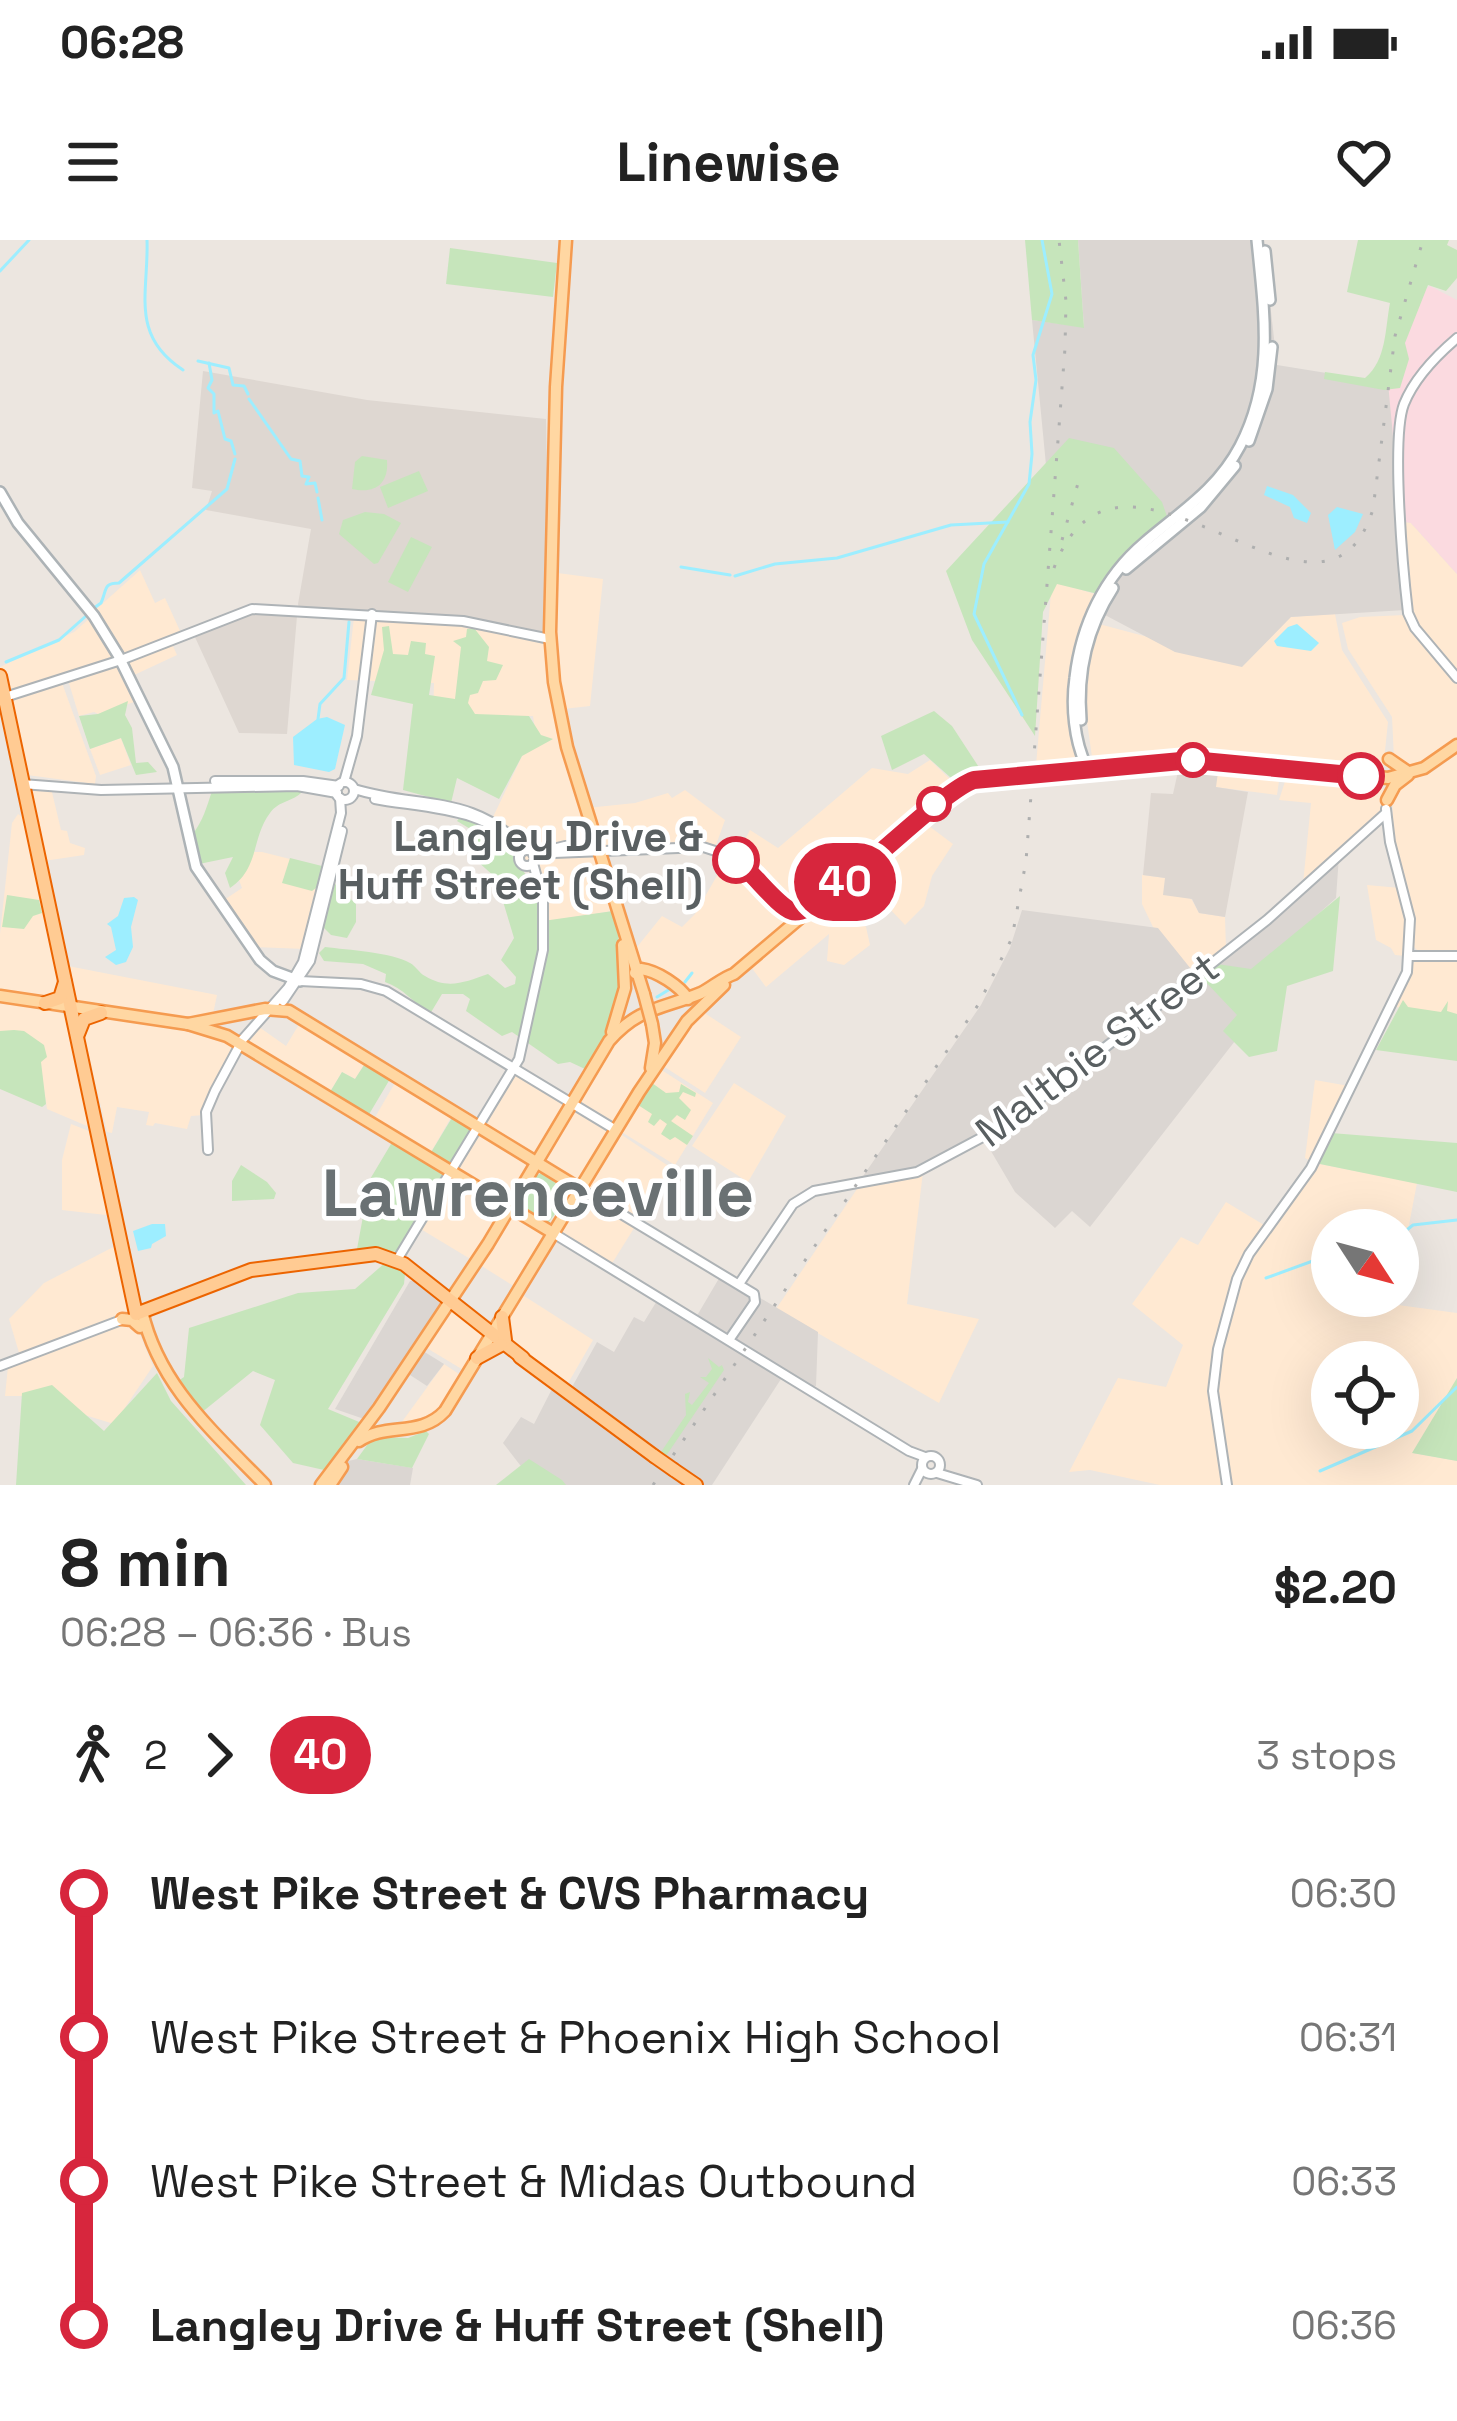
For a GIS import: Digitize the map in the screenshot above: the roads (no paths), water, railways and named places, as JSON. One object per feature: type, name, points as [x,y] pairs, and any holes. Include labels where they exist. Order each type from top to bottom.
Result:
[{"type":"highway","points":[[0,676],[136,1314]]},
{"type":"highway","points":[[45,1003],[60,998],[66,980]]},
{"type":"highway","points":[[101,1013],[84,1019],[78,1040],[87,1061],[117,1202],[127,1205],[121,1218],[136,1314]]},
{"type":"highway","points":[[136,1314],[262,1268],[363,1253],[397,1260],[696,1485]]},
{"type":"highway","points":[[443,1298],[458,1289]]},
{"type":"highway","points":[[502,1316],[503,1343]]},
{"type":"highway","points":[[477,1358],[503,1343]]},
{"type":"main road","points":[[566,240],[557,348],[550,639],[564,732],[632,974],[644,994],[652,1024],[655,1043],[649,1078]]},
{"type":"main road","points":[[1087,767],[1081,677],[1098,614],[1133,562],[1222,484],[1243,453],[1260,414],[1272,350],[1260,240]]},
{"type":"main road","points":[[0,492],[18,524],[94,616],[157,728],[178,787],[190,850],[205,881],[260,960],[273,971],[298,980]]},
{"type":"main road","points":[[326,1482],[359,1441],[437,1420],[687,1021],[786,930],[794,915],[811,909],[943,796],[974,780],[1192,760],[1388,778],[1433,764],[1457,746]]},
{"type":"main road","points":[[1389,759],[1411,773]]},
{"type":"main road","points":[[974,780],[979,765]]},
{"type":"main road","points":[[1386,806],[1395,785],[1411,773]]},
{"type":"main road","points":[[632,974],[652,971],[688,998]]},
{"type":"main road","points":[[458,1289],[609,1041],[632,974]]},
{"type":"main road","points":[[609,1041],[644,1011],[688,998],[734,974]]},
{"type":"main road","points":[[290,995],[288,1004],[296,1015]]},
{"type":"main road","points":[[0,996],[188,1024],[221,1034],[553,1233]]},
{"type":"main road","points":[[687,1021],[688,998]]},
{"type":"main road","points":[[188,1024],[272,1009],[296,1015],[580,1189]]},
{"type":"main road","points":[[210,1021],[221,1034]]},
{"type":"main road","points":[[378,1433],[372,1425],[379,1408],[443,1298]]},
{"type":"main road","points":[[136,1314],[176,1389],[261,1485]]},
{"type":"main road","points":[[326,1482],[379,1408]]},
{"type":"street","points":[[1457,341],[1402,412],[1398,430],[1408,613],[1417,631],[1457,678]]},
{"type":"street","points":[[2,698],[121,660],[247,610],[486,623],[550,639]]},
{"type":"street","points":[[208,1150],[207,1108],[241,1043],[308,966],[356,743],[372,614]]},
{"type":"street","points":[[1227,1485],[1214,1389],[1218,1348],[1235,1283],[1249,1254],[1292,1201],[1311,1168],[1396,1000],[1410,951],[1409,915],[1386,806],[1388,778]]},
{"type":"street","points":[[21,784],[101,790],[250,780],[346,791],[467,810],[494,820],[532,848],[599,851]]},
{"type":"street","points":[[178,787],[346,791],[465,815],[501,832],[528,858]]},
{"type":"street","points":[[324,790],[335,798],[340,816]]},
{"type":"street","points":[[272,1009],[290,995],[298,980],[346,791]]},
{"type":"street","name":"Maltbie Street","points":[[739,1284],[802,1196],[917,1172],[1009,1123],[1267,920],[1386,806]]},
{"type":"street","points":[[581,847],[592,829]]},
{"type":"street","points":[[501,832],[514,848],[508,864]]},
{"type":"street","points":[[397,1260],[513,1068],[537,977],[541,939],[538,892],[528,858],[513,836]]},
{"type":"street","points":[[528,858],[677,845],[717,851],[748,868],[794,915]]},
{"type":"street","points":[[528,858],[549,849]]},
{"type":"street","points":[[1410,951],[1426,958],[1457,956]]},
{"type":"street","points":[[308,966],[319,980]]},
{"type":"street","points":[[298,980],[386,991],[616,1130]]},
{"type":"street","points":[[580,1189],[739,1284],[756,1299],[729,1340]]},
{"type":"street","points":[[553,1233],[909,1451],[927,1467],[977,1485]]},
{"type":"street","points":[[0,1366],[136,1314]]},
{"type":"street","points":[[914,1485],[934,1456],[960,1478]]},
{"type":"street","points":[[927,1467],[940,1462]]},
{"type":"water","points":[[1267,486],[1293,495],[1311,513],[1307,523],[1294,518],[1290,507],[1264,495]]},
{"type":"water","points":[[1337,507],[1363,514],[1355,532],[1335,550],[1328,515]]},
{"type":"water","points":[[1297,624],[1319,643],[1311,651],[1277,646],[1274,641]]},
{"type":"water","points":[[327,717],[345,725],[335,769],[294,765],[293,737]]},
{"type":"water","points":[[124,898],[138,900],[131,927],[133,947],[126,962],[116,965],[105,957],[116,950],[107,924],[118,916]]},
{"type":"water","points":[[165,1224],[166,1236],[138,1251],[133,1231]]},
{"type":"waterway","points":[[0,271],[29,240]]},
{"type":"waterway","points":[[147,240],[148,327],[166,356],[183,370]]},
{"type":"waterway","points":[[1022,715],[974,614],[984,564],[1029,484],[1036,380],[1033,355],[1052,294],[1042,240]]},
{"type":"waterway","points":[[198,361],[229,368],[233,385],[244,386],[248,394]]},
{"type":"waterway","points":[[209,363],[214,413],[218,411],[225,439],[231,441],[235,454]]},
{"type":"waterway","points":[[249,399],[291,459],[300,461],[302,476],[309,477],[306,484],[315,483],[317,492]]},
{"type":"waterway","points":[[94,608],[108,586],[119,583],[227,489],[235,459]]},
{"type":"waterway","points":[[318,498],[322,520]]},
{"type":"waterway","points":[[735,576],[775,564],[837,558],[951,525],[1008,522]]},
{"type":"waterway","points":[[681,567],[730,575]]},
{"type":"waterway","points":[[6,662],[59,640],[86,616]]},
{"type":"waterway","points":[[318,719],[320,704],[344,678],[349,622]]},
{"type":"waterway","points":[[685,982],[692,973]]},
{"type":"waterway","points":[[657,997],[670,989]]},
{"type":"waterway","points":[[1419,1224],[1457,1220]]},
{"type":"waterway","points":[[1266,1278],[1311,1262]]},
{"type":"waterway","points":[[1320,1471],[1412,1431],[1457,1387]]},
{"type":"railway","points":[[653,1485],[978,1005],[1012,938],[1026,861],[1065,348],[1066,301],[1059,240]]},
{"type":"railway","points":[[1054,568],[1085,521],[1125,507],[1171,515],[1267,553],[1311,562],[1348,551],[1373,509],[1395,336],[1423,240]]},
{"type":"railway","points":[[1062,540],[1080,476]]},
{"type":"place","name":"Langley Drive & Huff Street (Shell)","points":[[736,860]]},
{"type":"district","name":"Lawrenceville","points":[[538,1193]]}]
